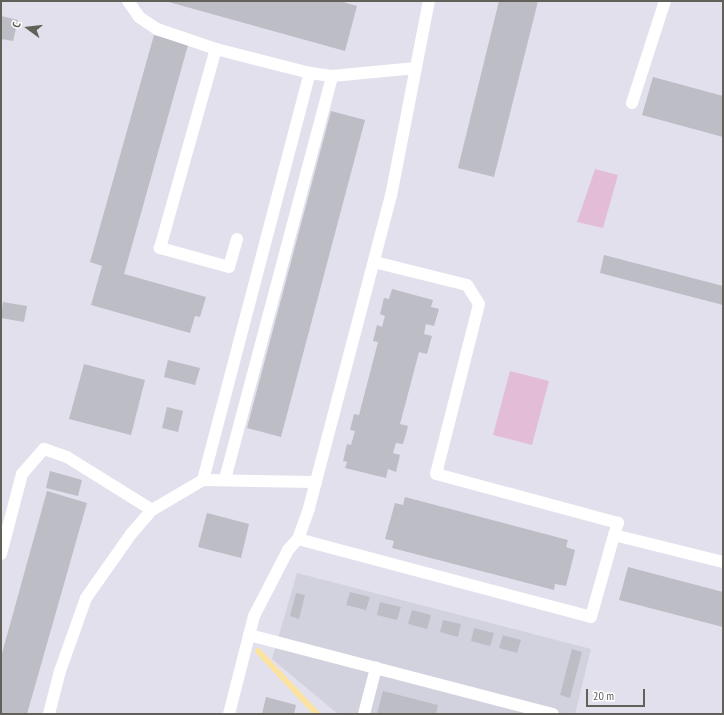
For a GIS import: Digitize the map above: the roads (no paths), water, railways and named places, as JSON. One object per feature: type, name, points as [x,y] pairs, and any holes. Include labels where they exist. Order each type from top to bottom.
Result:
[{"type":"lane","points":[[128,1],[139,17],[157,29],[216,49],[310,73],[332,76],[416,68]]},
{"type":"lane","points":[[229,714],[254,616],[288,550],[298,539],[316,482],[391,196],[430,1]]},
{"type":"lane","points":[[632,103],[665,1]]},
{"type":"lane","points":[[216,49],[160,248],[229,267],[237,239]]},
{"type":"lane","points":[[203,480],[310,73]]},
{"type":"lane","points":[[225,479],[332,76]]},
{"type":"lane","points":[[298,539],[592,617],[618,523],[436,474],[479,304],[468,285],[374,262]]},
{"type":"lane","points":[[1,554],[22,474],[44,449],[67,457],[152,510]]},
{"type":"lane","points":[[49,714],[60,671],[86,598],[131,534],[152,510],[203,480],[225,479],[316,482]]},
{"type":"lane","points":[[614,535],[723,562]]},
{"type":"lane","points":[[249,635],[553,714]]},
{"type":"lane","points":[[364,714],[376,668]]},
{"type":"waterway","points":[[258,651],[317,714]]}]
